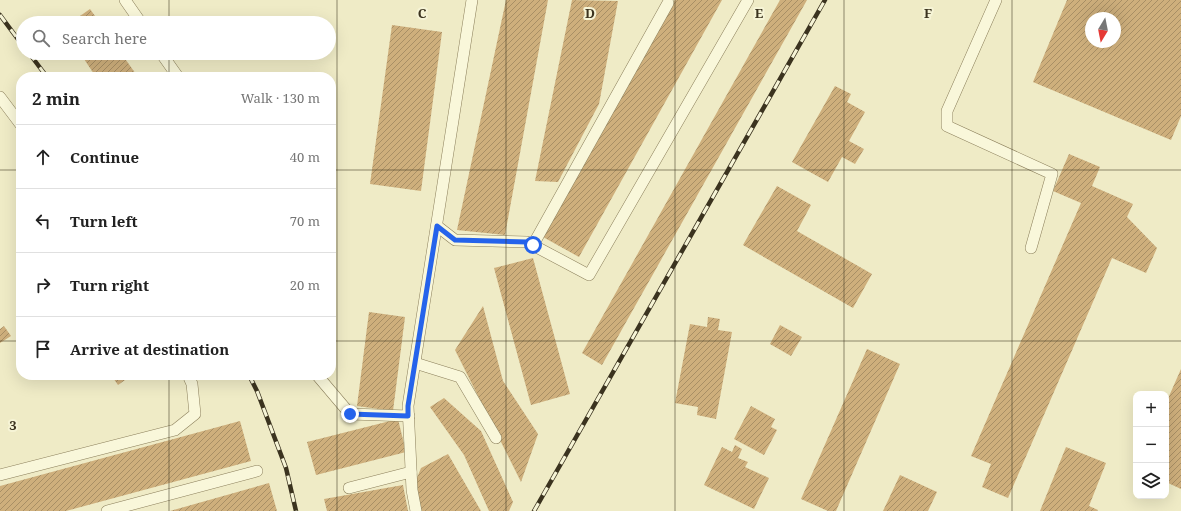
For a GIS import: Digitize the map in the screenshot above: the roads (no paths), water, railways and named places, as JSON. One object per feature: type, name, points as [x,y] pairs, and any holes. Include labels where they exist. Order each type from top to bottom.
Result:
[{"type":"lane","points":[[125,0],[136,16]]},
{"type":"lane","points":[[416,511],[412,490],[408,406],[472,0]]},
{"type":"lane","points":[[437,226],[455,240],[527,242],[589,275],[748,0]]},
{"type":"lane","points":[[996,0],[947,111],[947,126],[1052,174],[1031,248]]},
{"type":"lane","points":[[533,245],[668,3]]},
{"type":"lane","points":[[166,60],[174,72]]},
{"type":"lane","points":[[0,97],[16,118]]},
{"type":"lane","points":[[415,363],[460,377],[496,438]]},
{"type":"lane","points":[[0,475],[175,430],[195,414],[192,384],[190,380]]},
{"type":"lane","points":[[321,380],[350,414],[408,416]]},
{"type":"lane","points":[[107,511],[257,471]]},
{"type":"lane","points":[[349,488],[411,472]]},
{"type":"railway","points":[[534,511],[825,0]]},
{"type":"railway","points":[[0,15],[16,37]]},
{"type":"railway","points":[[34,60],[43,72]]},
{"type":"railway","points":[[252,380],[286,468],[296,511]]}]
